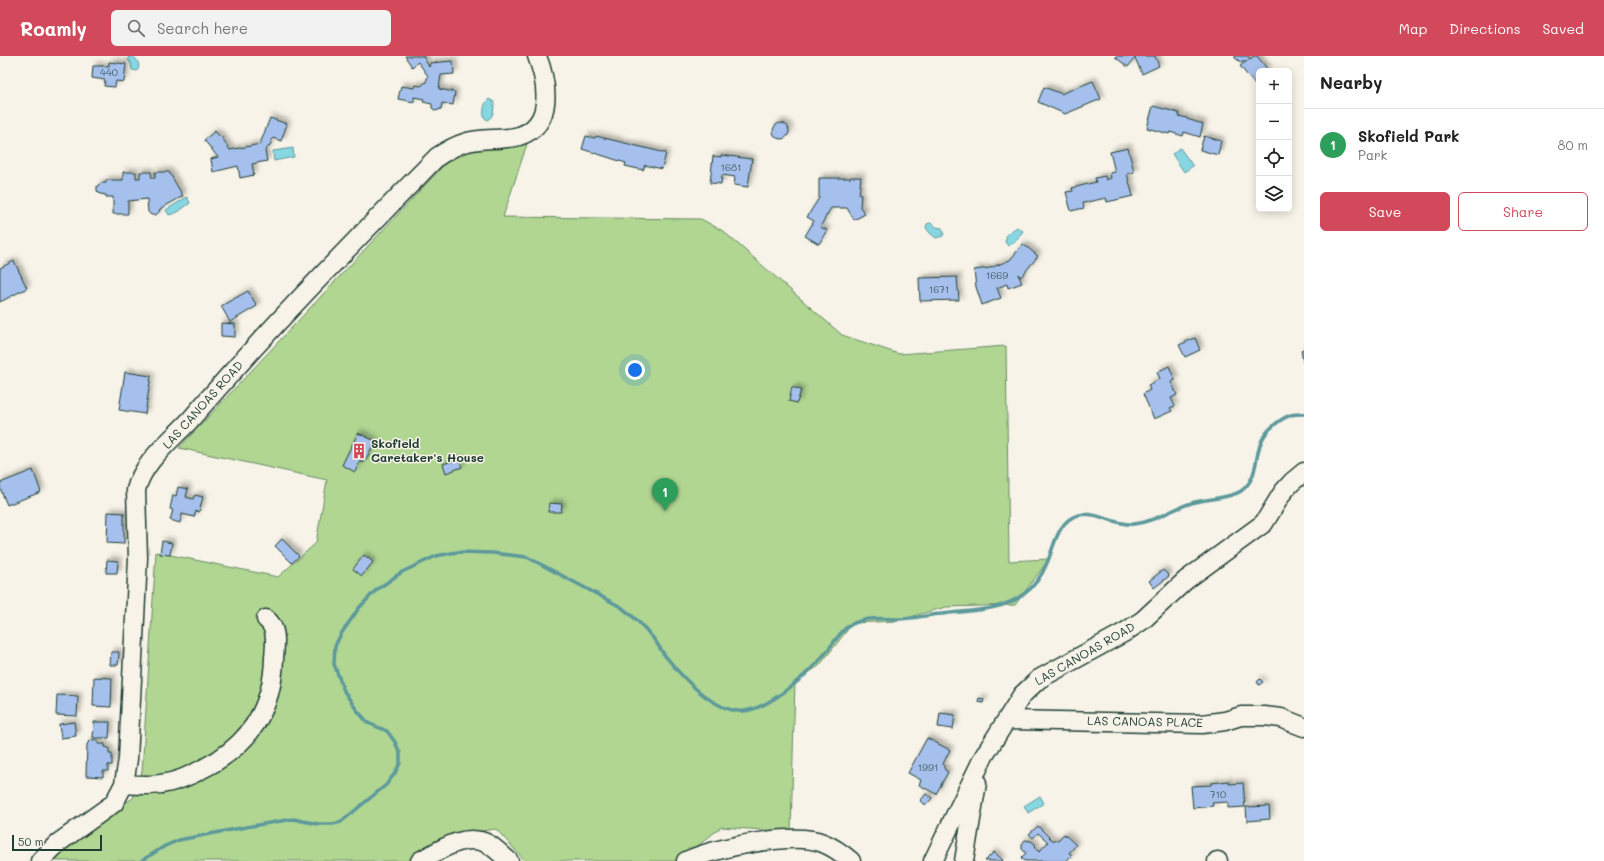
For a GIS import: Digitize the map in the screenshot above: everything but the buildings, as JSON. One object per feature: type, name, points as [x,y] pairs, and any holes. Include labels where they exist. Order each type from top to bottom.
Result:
[{"type":"street","name":"LAS CANOAS ROAD","points":[[40,861],[58,843],[114,803],[124,784],[128,759],[136,614],[138,558],[136,490],[139,480],[153,458],[177,435],[223,382],[310,287],[437,156],[450,148],[465,142],[519,136],[535,125],[545,108],[546,95],[537,56]]},
{"type":"street","name":"LAS CANOAS ROAD","points":[[933,861],[980,765],[1022,695],[1039,680],[1125,632],[1143,620],[1177,587],[1264,523],[1283,492],[1304,472]]},
{"type":"street","points":[[124,784],[153,785],[183,778],[223,757],[252,731],[266,704],[273,680],[275,632],[271,622],[266,618]]},
{"type":"street","name":"LAS CANOAS PLACE","points":[[1007,720],[1202,724],[1225,721],[1241,716],[1264,716],[1281,718],[1304,727]]},
{"type":"street","points":[[964,861],[980,765]]},
{"type":"street","points":[[686,861],[724,849],[794,839],[806,839],[823,843],[851,861]]},
{"type":"street","points":[[420,861],[453,843],[468,840],[489,845],[509,861]]},
{"type":"green space","points":[[527,144],[503,217],[701,219],[723,231],[842,335],[899,354],[1006,346],[1009,561],[1049,559],[1015,605],[946,607],[896,621],[853,623],[819,666],[795,681],[791,832],[721,827],[680,861],[525,861],[496,829],[467,833],[429,853],[408,861],[44,861],[48,852],[133,798],[142,772],[156,552],[278,577],[316,543],[327,480],[179,448],[456,152]]},
{"type":"water","points":[[129,56],[133,56],[138,61],[139,67],[137,71],[132,70],[128,59]]},
{"type":"water","points":[[489,99],[494,102],[494,107],[492,115],[487,120],[484,117],[484,109]]},
{"type":"water","points":[[293,148],[294,157],[274,161],[273,151]]},
{"type":"water","points":[[1180,148],[1193,166],[1184,172],[1172,154]]},
{"type":"water","points":[[187,197],[190,203],[178,212],[169,215],[166,210]]},
{"type":"water","points":[[930,223],[936,227],[942,228],[944,232],[943,236],[936,238],[930,233],[926,228],[927,224]]},
{"type":"water","points":[[1017,227],[1023,231],[1016,241],[1008,246],[1005,242],[1007,234]]},
{"type":"water","points":[[1040,796],[1044,803],[1028,813],[1024,806]]},
{"type":"waterway","points":[[141,861],[165,846],[179,840],[293,819],[318,824],[333,824],[341,822],[386,785],[400,763],[400,753],[395,742],[387,731],[368,723],[344,691],[334,664],[335,646],[341,634],[359,608],[376,590],[402,572],[436,556],[457,552],[492,553],[527,557],[625,610],[638,621],[656,642],[665,656],[689,683],[708,698],[728,709],[738,711],[748,710],[772,700],[796,683],[816,664],[843,631],[853,623],[879,618],[903,619],[984,609],[1015,600],[1028,591],[1043,572],[1061,528],[1072,518],[1086,514],[1120,523],[1142,523],[1187,504],[1225,497],[1241,491],[1251,480],[1260,446],[1267,432],[1274,425],[1287,417],[1304,414]]},
{"type":"place","name":"Skofield Caretaker's House","points":[[359,451]]},
{"type":"place","name":"Skofield Park","points":[[665,511]]}]
